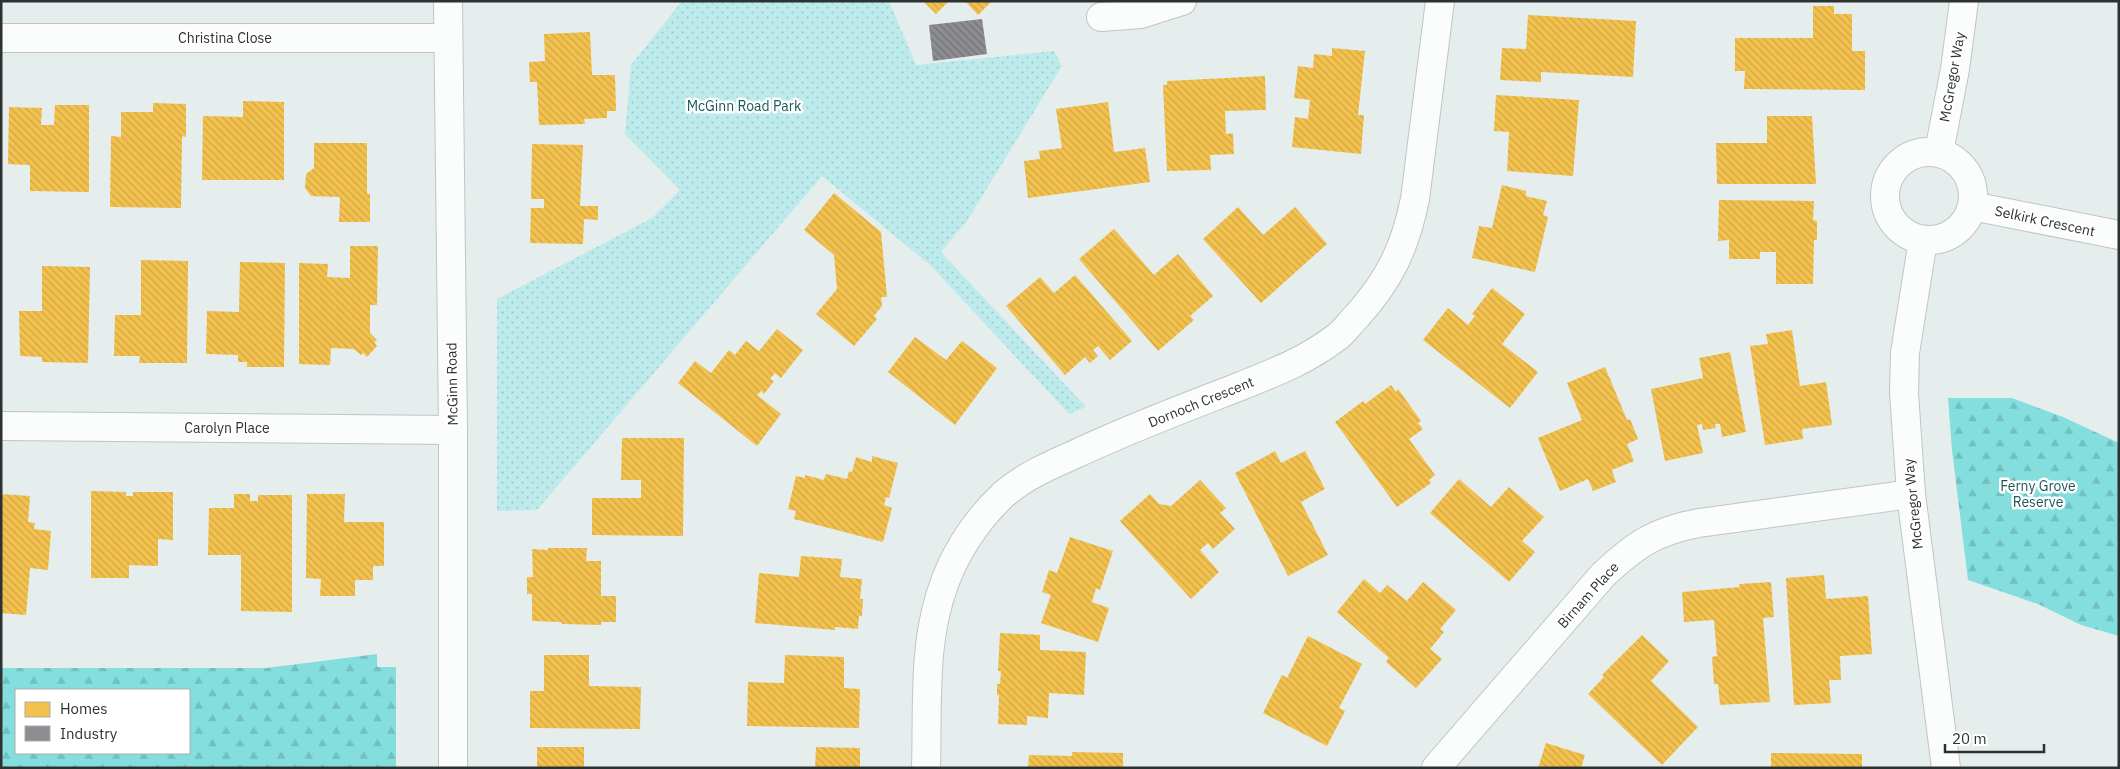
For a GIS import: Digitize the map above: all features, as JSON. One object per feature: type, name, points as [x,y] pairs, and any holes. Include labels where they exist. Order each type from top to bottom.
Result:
[{"type":"street","name":"McGinn Road","points":[[448,1],[453,430],[453,768]]},
{"type":"street","points":[[1101,17],[1141,14],[1182,1]]},
{"type":"street","name":"Dornoch Crescent","points":[[926,768],[929,650],[935,611],[946,579],[958,553],[976,526],[1005,494],[1036,472],[1107,439],[1297,364],[1339,336],[1373,297],[1396,263],[1409,230],[1415,199],[1440,1]]},
{"type":"street","name":"McGregor Way","points":[[1939,152],[1955,69],[1964,1]]},
{"type":"street","name":"Christina Close","points":[[1,38],[448,38]]},
{"type":"street","points":[[1929,151],[1939,152],[1955,159],[1967,172],[1973,188],[1972,206],[1966,220],[1954,232],[1940,239],[1923,240],[1906,233],[1892,220],[1886,202],[1887,183],[1896,167],[1911,155],[1929,151]]},
{"type":"street","name":"Selkirk Crescent","points":[[1972,206],[2119,235]]},
{"type":"street","name":"McGregor Way","points":[[1923,240],[1905,352],[1904,393],[1911,494],[1946,768]]},
{"type":"street","name":"Carolyn Place","points":[[1,426],[453,430]]},
{"type":"street","name":"Birnam Place","points":[[1436,768],[1603,575],[1626,554],[1652,536],[1676,527],[1699,523],[1911,494]]},
{"type":"green space","name":"McGinn Road Park","points":[[682,1],[889,1],[916,65],[1054,51],[1062,66],[967,221],[941,252],[1086,407],[1069,414],[930,265],[822,176],[537,510],[497,511],[497,299],[652,218],[680,190],[625,134],[631,65]]},
{"type":"green space","name":"Ferny Grove Reserve","points":[[1948,398],[2012,398],[2063,417],[2119,443],[2119,636],[2081,625],[2038,604],[1968,580],[1952,450]]},
{"type":"green space","points":[[377,654],[377,667],[396,667],[396,768],[1,768],[1,668],[266,668]]},
{"type":"building: Homes","points":[[923,1],[949,1],[936,14]]},
{"type":"building: Homes","points":[[965,1],[992,1],[978,15]]},
{"type":"building: Homes","points":[[1813,6],[1834,6],[1834,14],[1852,14],[1852,51],[1865,51],[1865,90],[1744,89],[1745,71],[1735,71],[1735,38],[1813,38]]},
{"type":"building: Homes","points":[[1528,15],[1636,21],[1633,77],[1541,72],[1541,82],[1500,80],[1502,48],[1526,49]]},
{"type":"building: Homes","points":[[590,32],[592,75],[615,75],[616,111],[607,111],[607,118],[584,119],[585,124],[539,125],[537,82],[530,82],[529,62],[545,61],[544,34]]},
{"type":"building: Homes","points":[[1332,48],[1365,51],[1358,115],[1364,115],[1361,154],[1292,147],[1295,117],[1308,119],[1310,100],[1294,98],[1298,66],[1313,68],[1314,54],[1332,56]]},
{"type":"building: Homes","points":[[1265,76],[1266,110],[1225,111],[1226,134],[1233,133],[1234,154],[1210,155],[1211,170],[1167,171],[1163,85],[1167,85],[1167,81]]},
{"type":"building: Homes","points":[[1496,95],[1579,100],[1573,176],[1507,171],[1509,132],[1494,131]]},
{"type":"building: Homes","points":[[243,101],[284,102],[284,180],[202,180],[203,116],[243,117]]},
{"type":"building: Homes","points":[[1108,102],[1114,152],[1145,148],[1150,182],[1028,198],[1024,161],[1040,159],[1039,151],[1062,148],[1056,109]]},
{"type":"building: Homes","points":[[153,103],[186,104],[186,137],[182,136],[181,208],[110,207],[111,136],[121,137],[121,112],[153,112]]},
{"type":"building: Homes","points":[[55,105],[89,105],[89,192],[30,191],[30,165],[8,164],[9,107],[42,108],[41,125],[54,125]]},
{"type":"building: Homes","points":[[1767,116],[1812,116],[1816,184],[1717,184],[1716,143],[1767,143]]},
{"type":"building: Homes","points":[[314,143],[367,143],[367,194],[370,194],[370,222],[339,222],[340,197],[311,196],[305,188],[306,174],[314,168]]},
{"type":"building: Homes","points":[[532,144],[583,145],[580,206],[598,206],[598,220],[584,219],[583,244],[530,243],[531,208],[544,208],[544,199],[531,199]]},
{"type":"building: Homes","points":[[1502,185],[1526,191],[1526,196],[1547,201],[1543,215],[1548,217],[1535,272],[1472,258],[1479,226],[1492,228]]},
{"type":"building: Homes","points":[[834,193],[881,232],[887,297],[881,297],[882,306],[874,316],[877,319],[854,346],[816,314],[837,289],[834,255],[804,230]]},
{"type":"building: Homes","points":[[1719,200],[1814,201],[1813,220],[1817,221],[1817,240],[1814,240],[1813,284],[1776,284],[1776,252],[1760,252],[1760,259],[1729,259],[1729,240],[1718,241]]},
{"type":"building: Homes","points":[[1238,207],[1263,235],[1295,207],[1327,244],[1261,303],[1203,239]]},
{"type":"building: Homes","points":[[1114,229],[1154,275],[1178,254],[1213,296],[1190,316],[1194,320],[1158,351],[1079,259]]},
{"type":"building: Homes","points":[[350,246],[378,246],[377,305],[370,305],[370,333],[377,340],[374,342],[377,346],[367,357],[354,349],[331,348],[330,365],[299,364],[299,263],[328,264],[327,277],[350,278]]},
{"type":"building: Homes","points":[[141,260],[188,261],[187,363],[139,363],[140,356],[114,356],[115,315],[141,315]]},
{"type":"building: Homes","points":[[240,262],[285,263],[284,367],[247,367],[247,362],[238,362],[238,355],[206,354],[207,311],[239,312]]},
{"type":"building: Homes","points":[[42,266],[90,267],[88,363],[42,362],[42,357],[20,356],[19,311],[42,311]]},
{"type":"building: Homes","points":[[1075,275],[1132,341],[1110,360],[1098,346],[1093,350],[1098,356],[1090,363],[1085,357],[1065,375],[1006,306],[1040,277],[1054,293]]},
{"type":"building: Homes","points":[[1492,288],[1525,314],[1502,344],[1538,372],[1510,408],[1423,340],[1448,308],[1468,325],[1475,316],[1472,314]]},
{"type":"building: Homes","points":[[777,329],[803,350],[781,378],[775,373],[770,379],[774,381],[764,394],[761,391],[757,395],[781,414],[757,446],[678,383],[695,361],[711,373],[729,350],[735,355],[746,341],[759,351]]},
{"type":"building: Homes","points":[[1792,330],[1800,386],[1826,382],[1832,425],[1802,429],[1803,439],[1765,445],[1750,346],[1768,344],[1766,334]]},
{"type":"building: Homes","points":[[915,337],[946,360],[962,341],[997,368],[955,425],[888,372]]},
{"type":"building: Homes","points":[[1730,352],[1746,432],[1722,437],[1720,424],[1715,424],[1716,428],[1703,430],[1702,424],[1697,425],[1703,453],[1665,461],[1651,389],[1703,378],[1699,358]]},
{"type":"building: Homes","points":[[1605,367],[1627,420],[1630,419],[1638,439],[1627,444],[1634,461],[1612,470],[1616,482],[1593,491],[1588,479],[1560,491],[1538,438],[1582,420],[1567,383]]},
{"type":"building: Homes","points":[[1391,385],[1396,392],[1398,389],[1421,421],[1418,423],[1423,429],[1409,439],[1435,475],[1429,480],[1431,483],[1397,507],[1335,422],[1363,401],[1365,404]]},
{"type":"building: Homes","points":[[622,438],[684,438],[683,536],[592,535],[592,498],[641,498],[641,480],[621,480]]},
{"type":"building: Homes","points":[[1275,451],[1281,463],[1305,451],[1325,489],[1301,502],[1328,555],[1288,576],[1235,473]]},
{"type":"building: Homes","points":[[872,456],[898,463],[889,498],[886,497],[884,505],[892,508],[883,542],[794,519],[796,511],[788,509],[796,476],[805,478],[805,475],[824,480],[826,474],[847,479],[849,471],[852,472],[856,457],[872,462]]},
{"type":"building: Homes","points":[[1459,479],[1491,507],[1509,487],[1544,517],[1522,541],[1535,552],[1509,582],[1430,513]]},
{"type":"building: Homes","points":[[1200,480],[1226,508],[1220,513],[1235,529],[1213,549],[1208,543],[1200,550],[1219,572],[1191,599],[1120,521],[1150,494],[1159,504],[1171,506]]},
{"type":"building: Homes","points":[[91,491],[126,492],[126,496],[133,496],[133,492],[173,492],[173,540],[158,539],[158,566],[129,565],[129,578],[91,578]]},
{"type":"building: Homes","points":[[1,494],[30,496],[28,522],[35,523],[34,529],[51,531],[48,570],[30,568],[26,615],[1,613]]},
{"type":"building: Homes","points":[[234,494],[250,494],[250,501],[258,501],[258,495],[292,495],[292,612],[241,611],[241,555],[208,555],[209,508],[234,508]]},
{"type":"building: Homes","points":[[307,494],[345,494],[344,522],[384,522],[384,566],[373,566],[373,580],[355,580],[355,596],[320,596],[321,579],[306,578]]},
{"type":"building: Homes","points":[[1070,537],[1113,551],[1100,590],[1096,588],[1092,602],[1109,608],[1098,642],[1041,623],[1051,595],[1042,592],[1049,570],[1057,573]]},
{"type":"building: Homes","points":[[548,548],[587,548],[586,561],[601,561],[601,596],[616,596],[616,622],[601,622],[601,625],[532,621],[532,594],[527,594],[527,577],[533,577],[532,549],[548,550]]},
{"type":"building: Homes","points":[[801,556],[842,559],[840,577],[862,579],[860,599],[863,599],[862,616],[859,616],[858,629],[835,627],[835,630],[755,623],[759,573],[799,577]]},
{"type":"building: Homes","points":[[1824,575],[1826,599],[1868,596],[1872,654],[1840,656],[1841,680],[1829,680],[1831,703],[1794,705],[1786,578]]},
{"type":"building: Homes","points":[[1364,579],[1380,593],[1387,585],[1407,601],[1423,582],[1456,610],[1440,629],[1444,632],[1430,649],[1442,659],[1416,688],[1386,662],[1389,658],[1337,612]]},
{"type":"building: Homes","points":[[1771,582],[1774,617],[1763,618],[1770,702],[1720,705],[1718,684],[1714,684],[1712,657],[1717,656],[1714,620],[1684,622],[1682,592],[1740,587],[1739,584]]},
{"type":"building: Homes","points":[[1000,633],[1040,635],[1040,650],[1086,652],[1084,695],[1049,693],[1048,718],[1027,716],[1027,725],[998,724],[999,695],[997,695],[997,684],[1000,684],[1001,671],[998,671]]},
{"type":"building: Homes","points":[[1642,635],[1669,661],[1651,681],[1698,727],[1662,765],[1588,694],[1604,677],[1602,675]]},
{"type":"building: Homes","points":[[1308,636],[1362,664],[1339,708],[1345,711],[1327,746],[1263,713],[1282,675],[1287,678]]},
{"type":"building: Homes","points":[[544,655],[589,655],[589,686],[641,687],[640,729],[530,728],[530,691],[544,691]]},
{"type":"building: Homes","points":[[785,655],[844,657],[844,688],[860,689],[859,728],[747,726],[748,682],[784,683]]},
{"type":"building: Homes","points":[[1546,743],[1585,755],[1581,768],[1538,768]]},
{"type":"building: Homes","points":[[537,747],[584,747],[584,768],[537,768]]},
{"type":"building: Homes","points":[[816,747],[860,748],[860,768],[815,768]]},
{"type":"building: Homes","points":[[1072,752],[1123,753],[1123,768],[1028,768],[1029,755],[1072,756]]},
{"type":"building: Homes","points":[[1771,753],[1862,754],[1862,768],[1771,768]]},
{"type":"building: Industry","points":[[982,19],[987,54],[933,61],[929,25]]}]
